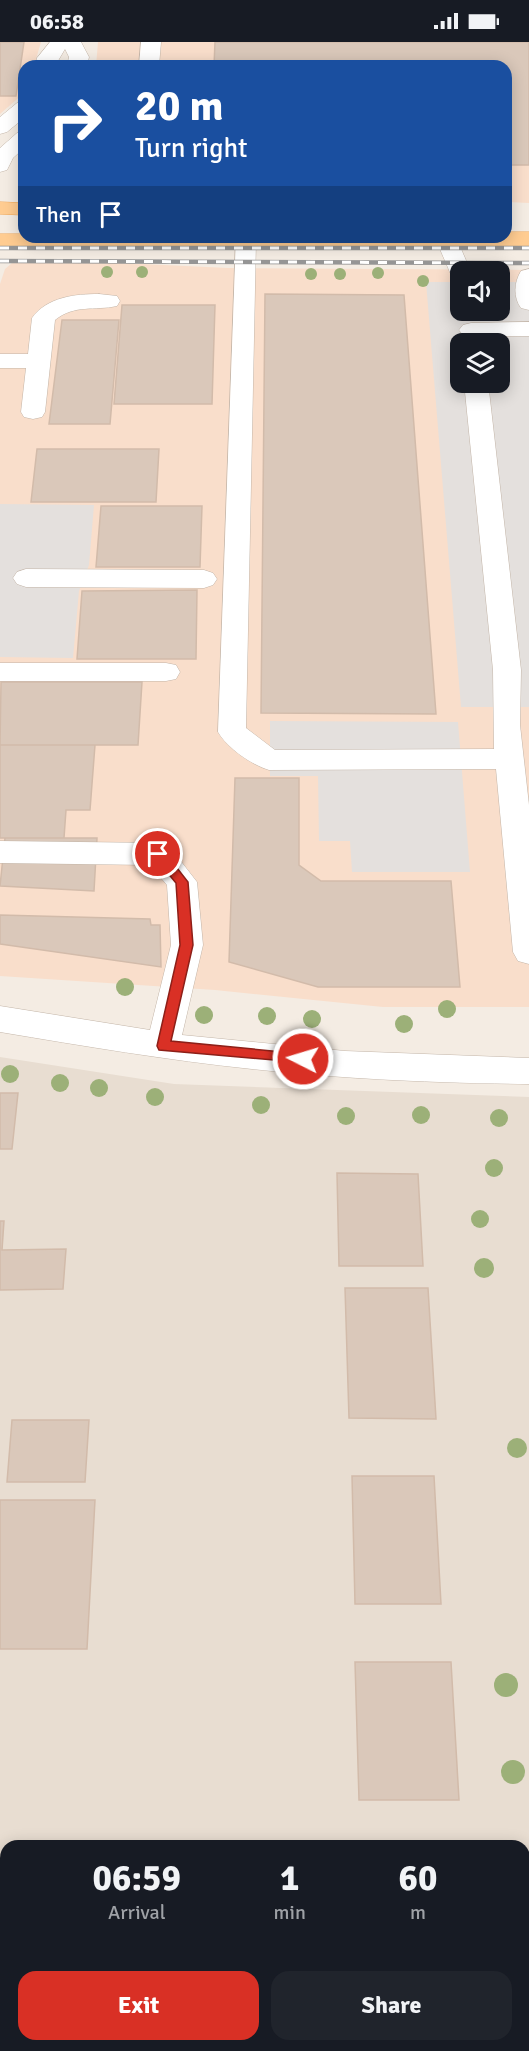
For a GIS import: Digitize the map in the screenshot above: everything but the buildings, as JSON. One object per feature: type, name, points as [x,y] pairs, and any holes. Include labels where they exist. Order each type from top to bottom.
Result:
[{"type":"main road","points":[[0,208],[18,208]]},
{"type":"main road","points":[[512,219],[529,220]]},
{"type":"main road","points":[[512,240],[529,240]]},
{"type":"main road","points":[[0,241],[18,241]]},
{"type":"street","points":[[46,60],[60,42]]},
{"type":"street","points":[[71,42],[78,60]]},
{"type":"street","points":[[150,60],[151,42]]},
{"type":"street","points":[[0,128],[18,112]]},
{"type":"street","points":[[0,166],[4,156],[18,143]]},
{"type":"street","points":[[245,243],[232,732],[269,760],[509,759]]},
{"type":"street","points":[[448,243],[456,261]]},
{"type":"street","points":[[529,276],[526,283],[529,303]]},
{"type":"street","points":[[33,412],[44,318],[58,305],[76,301],[108,301]]},
{"type":"street","points":[[470,328],[529,329]]},
{"type":"street","points":[[0,361],[39,362]]},
{"type":"street","points":[[478,393],[518,670],[506,725],[525,873],[529,952]]},
{"type":"street","points":[[26,578],[204,579]]},
{"type":"street","points":[[0,672],[166,672]]},
{"type":"street","points":[[0,852],[158,854],[182,882],[187,945],[163,1046]]},
{"type":"street","points":[[0,1019],[163,1046],[416,1069],[529,1071]]},
{"type":"shaded area","points":[[0,42],[41,42],[36,60],[18,60],[18,98],[0,114]]},
{"type":"shaded area","points":[[98,42],[529,42],[529,203],[512,202],[512,60],[96,60]]},
{"type":"shaded area","points":[[35,259],[228,268],[450,269],[450,321],[510,321],[510,270],[529,270],[529,1007],[383,1007],[215,990],[0,976],[0,284],[5,269],[12,263]]},
{"type":"shaded area","points":[[426,282],[450,282],[450,321],[510,321],[510,282],[529,282],[529,707],[461,707]]},
{"type":"shaded area","points":[[0,504],[94,505],[89,565],[79,591],[73,658],[0,657]]},
{"type":"shaded area","points":[[270,721],[458,722],[470,872],[352,872],[350,841],[319,841],[318,776],[270,776]]},
{"type":"shaded area","points":[[0,1057],[174,1084],[529,1097],[529,1840],[0,1840]]},
{"type":"railway","points":[[0,248],[529,248]]},
{"type":"railway","points":[[0,261],[529,263]]},
{"type":"route","points":[[158,854],[182,882],[187,945],[163,1046],[303,1059]]}]
